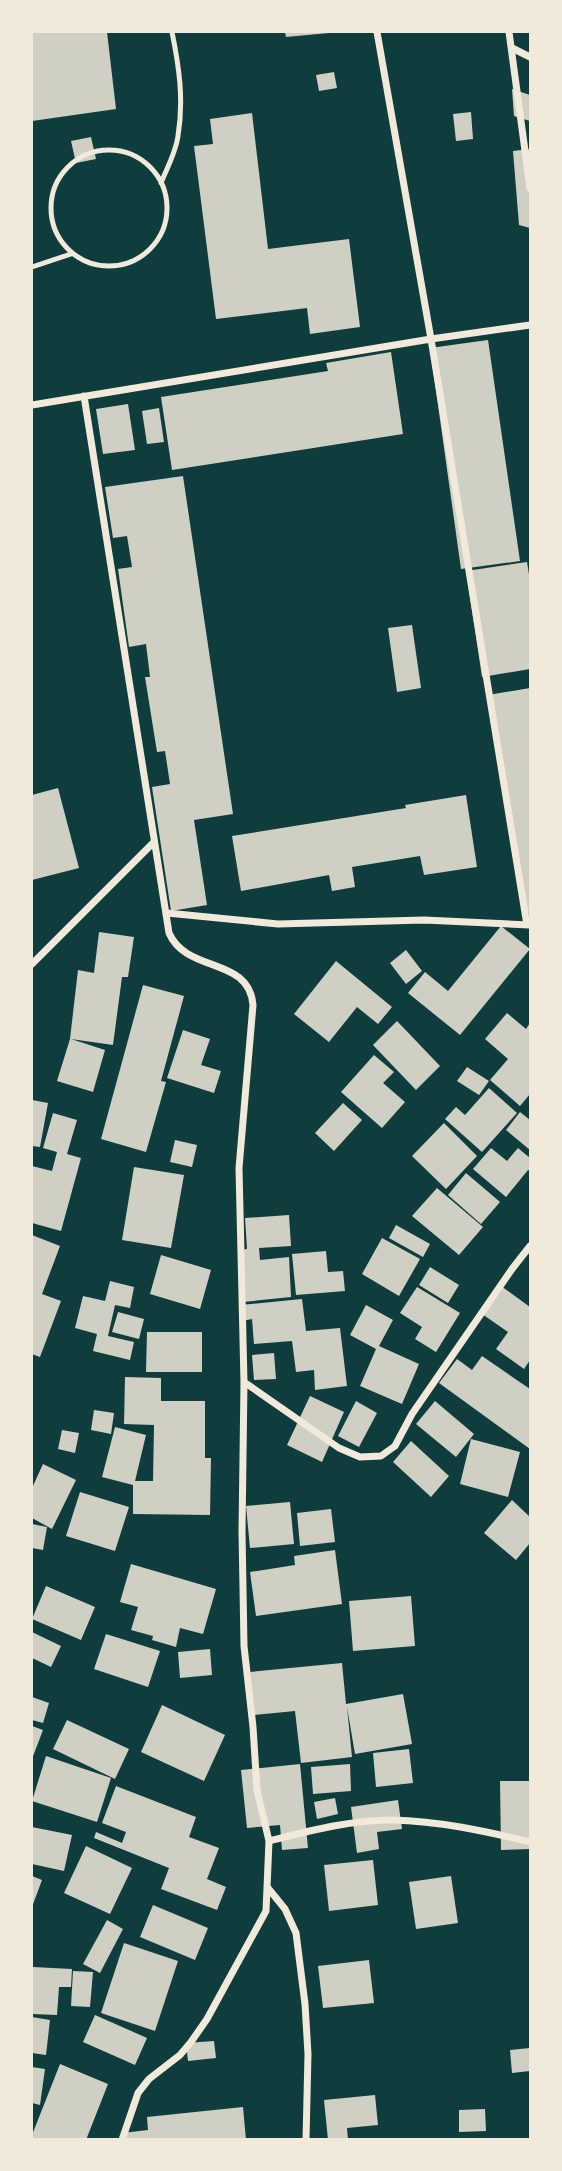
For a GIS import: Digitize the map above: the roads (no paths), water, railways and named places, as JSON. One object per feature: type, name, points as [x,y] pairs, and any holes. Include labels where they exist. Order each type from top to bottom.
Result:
[{"type":"street","points":[[167,913],[278,924],[424,920],[529,925],[377,32]]},
{"type":"street","points":[[509,32],[530,188]]},
{"type":"street","points":[[512,48],[530,57]]},
{"type":"street","points":[[32,405],[431,339],[530,326]]},
{"type":"street","points":[[84,396],[169,933],[174,944],[184,952],[245,981],[252,992],[252,1025],[239,1168],[244,1382],[242,1531],[244,1646],[257,1790],[269,1841],[266,1911],[207,2019],[180,2054],[149,2079],[138,2093],[122,2140]]},
{"type":"street","points":[[32,964],[154,842]]},
{"type":"street","points":[[244,1382],[339,1448],[360,1457],[381,1456],[395,1446],[412,1413],[530,1245]]},
{"type":"street","points":[[269,1841],[327,1827],[391,1820],[467,1827],[530,1842]]},
{"type":"street","points":[[268,1888],[285,1909],[296,1933],[308,2054],[306,2140]]},
{"type":"lane","points":[[161,183],[178,138],[181,104],[180,76],[172,32]]},
{"type":"lane","points":[[102,150],[129,153],[144,162],[161,183],[166,197],[165,221],[155,244],[141,257],[121,266],[106,267],[87,263],[71,254],[52,226],[53,190],[60,175],[81,156],[102,150]]},
{"type":"lane","points":[[32,267],[71,254]]}]
